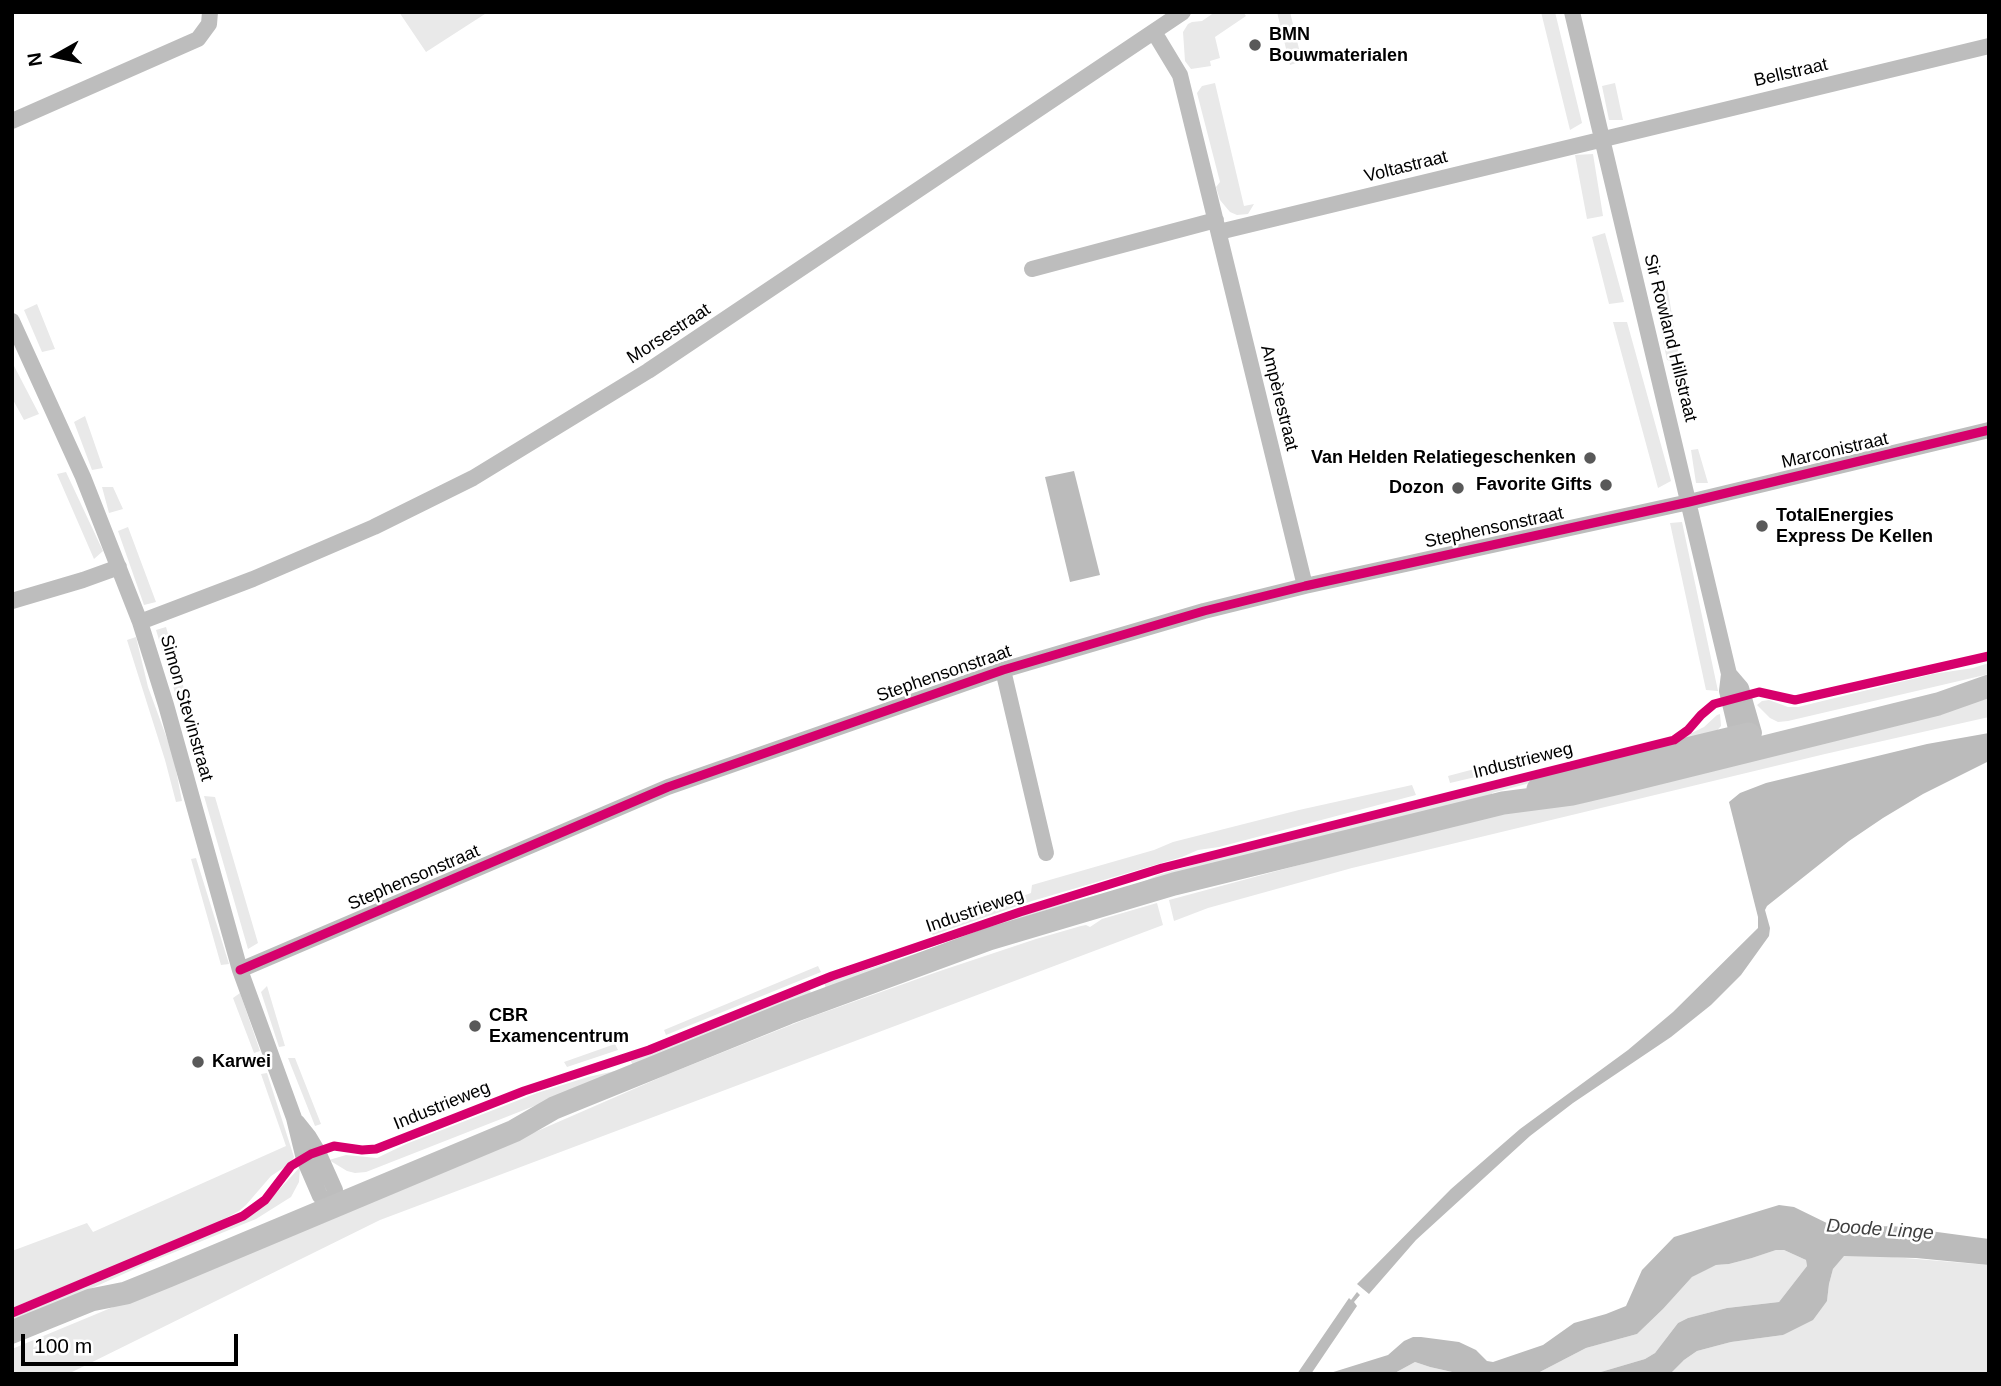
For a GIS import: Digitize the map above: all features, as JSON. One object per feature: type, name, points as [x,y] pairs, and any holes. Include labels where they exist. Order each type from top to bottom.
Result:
[{"type":"main road","name":"Industrieweg","points":[[12,1332],[91,1300],[126,1293],[329,1198],[514,1131],[554,1108],[788,1013],[989,939],[1174,884],[1503,803],[1571,777],[1746,740],[1938,704],[1989,684]]},
{"type":"street","points":[[12,121],[198,39],[209,24],[210,12]]},
{"type":"street","name":"Morsestraat","points":[[141,622],[253,579],[361,533],[473,478],[648,372],[1183,12]]},
{"type":"street","name":"Sir Rowland Hillstraat","points":[[1572,12],[1729,674],[1741,688],[1746,740]]},
{"type":"street","name":"Ampèrestraat","points":[[1154,32],[1181,75],[1306,586]]},
{"type":"street","name":"Bellstraat","points":[[1602,139],[1989,46]]},
{"type":"street","name":"Voltastraat","points":[[1217,226],[1602,139]]},
{"type":"street","points":[[1032,269],[1217,226]]},
{"type":"street","name":"Simon Stevinstraat","points":[[12,321],[83,477],[141,622],[240,970],[294,1118],[309,1137],[329,1198]]},
{"type":"street","name":"Marconistraat","points":[[1689,502],[1989,430]]},
{"type":"street","name":"Stephensonstraat","points":[[240,970],[668,787],[1003,670],[1204,611],[1306,586],[1689,502]]},
{"type":"street","points":[[12,601],[119,567]]},
{"type":"street","name":"Stephensonstraat","points":[[1003,670],[1046,853]]},
{"type":"shaded area","points":[[399,12],[488,12],[426,52]]},
{"type":"shaded area","points":[[1215,12],[1243,12],[1246,16],[1215,37],[1220,58],[1210,61],[1211,66],[1191,69],[1185,61],[1183,32],[1188,24],[1202,21]]},
{"type":"shaded area","points":[[1277,12],[1290,12],[1302,61],[1290,65]]},
{"type":"shaded area","points":[[1541,12],[1555,12],[1582,123],[1570,130]]},
{"type":"shaded area","points":[[1215,83],[1244,206],[1254,204],[1248,214],[1237,215],[1230,212],[1220,200],[1216,187],[1220,182],[1197,93],[1202,86]]},
{"type":"shaded area","points":[[1615,83],[1623,120],[1609,120],[1602,86]]},
{"type":"shaded area","points":[[1593,154],[1603,216],[1587,219],[1575,155]]},
{"type":"shaded area","points":[[1605,233],[1624,302],[1609,304],[1592,237]]},
{"type":"shaded area","points":[[1667,285],[1680,363],[1667,360],[1652,287]]},
{"type":"shaded area","points":[[37,304],[55,349],[42,352],[24,310]]},
{"type":"shaded area","points":[[1613,322],[1627,322],[1671,481],[1658,488]]},
{"type":"shaded area","points":[[12,362],[39,414],[24,420],[12,398]]},
{"type":"shaded area","points":[[85,416],[103,468],[92,470],[74,422]]},
{"type":"shaded area","points":[[1698,449],[1708,483],[1696,483],[1691,450]]},
{"type":"shaded area","points":[[66,472],[103,551],[94,559],[57,474]]},
{"type":"shaded area","points":[[102,487],[113,487],[123,509],[109,513]]},
{"type":"shaded area","points":[[1682,522],[1718,691],[1706,690],[1670,523]]},
{"type":"shaded area","points":[[128,527],[156,602],[144,605],[118,531]]},
{"type":"shaded area","points":[[166,627],[201,747],[191,746],[156,630]]},
{"type":"shaded area","points":[[136,637],[148,687],[173,755],[182,801],[176,802],[127,640]]},
{"type":"shaded area","points":[[1989,663],[1989,674],[1788,721],[1778,722],[1770,718],[1757,705],[1769,700],[1788,707],[1798,707]]},
{"type":"shaded area","points":[[1989,698],[1989,717],[1352,868],[1208,908],[1174,921],[1169,900],[1381,843]]},
{"type":"shaded area","points":[[1720,714],[1721,726],[1713,735],[1492,793],[827,991],[824,983],[918,953],[1025,913],[1134,886],[1158,875],[1210,860],[1671,743],[1704,727]]},
{"type":"shaded area","points":[[1516,758],[1518,767],[1450,783],[1448,776]]},
{"type":"shaded area","points":[[1412,785],[1416,795],[1219,847],[1198,850],[1032,901],[933,935],[929,932],[927,923],[957,918],[1009,901],[1031,893],[1032,885],[1154,850],[1173,842]]},
{"type":"shaded area","points":[[204,796],[215,797],[258,943],[248,949]]},
{"type":"shaded area","points":[[196,858],[229,964],[221,965],[191,859]]},
{"type":"shaded area","points":[[1157,903],[1163,925],[380,1220],[68,1374],[12,1374],[12,1349],[666,1075],[811,1017],[937,972],[1036,939],[1081,926],[1090,927],[1102,919]]},
{"type":"shaded area","points":[[818,966],[821,972],[666,1035],[664,1030]]},
{"type":"shaded area","points":[[267,986],[285,1046],[279,1047],[261,992]]},
{"type":"shaded area","points":[[810,990],[812,997],[366,1172],[347,1171],[329,1160],[346,1155],[377,1158],[537,1093],[588,1077],[633,1067],[631,1061]]},
{"type":"shaded area","points":[[240,993],[260,1051],[254,1053],[233,998]]},
{"type":"shaded area","points":[[615,1044],[618,1050],[567,1067],[564,1062]]},
{"type":"shaded area","points":[[288,1058],[295,1058],[321,1124],[315,1126]]},
{"type":"shaded area","points":[[267,1073],[294,1157],[291,1163],[271,1176],[246,1205],[213,1225],[12,1308],[12,1251],[87,1223],[93,1232],[286,1146],[261,1074]]},
{"type":"shaded area","points":[[300,1167],[299,1182],[291,1197],[256,1219],[148,1263],[12,1324],[12,1317],[235,1222],[263,1207]]},
{"type":"shaded area","points":[[1784,1250],[1806,1260],[1807,1266],[1779,1302],[1727,1308],[1688,1318],[1678,1323],[1655,1353],[1645,1359],[1594,1374],[1536,1374],[1586,1348],[1637,1334],[1692,1277],[1705,1270]]},
{"type":"shaded area","points":[[1868,1255],[1989,1265],[1989,1374],[1670,1374],[1697,1351],[1731,1342],[1783,1335],[1827,1301],[1833,1269],[1843,1256]]},
{"type":"shaded area","points":[[1415,1362],[1430,1367],[1461,1374],[1393,1374]]},
{"type":"water","points":[[1074,471],[1100,575],[1070,582],[1045,477]]},
{"type":"water","points":[[1989,733],[1989,761],[1923,794],[1883,818],[1849,841],[1767,906],[1765,910],[1770,928],[1769,936],[1741,975],[1711,1005],[1671,1037],[1573,1103],[1530,1136],[1416,1240],[1369,1294],[1357,1284],[1451,1189],[1520,1129],[1628,1050],[1673,1012],[1758,928],[1758,917],[1729,802],[1740,793],[1766,783],[1927,744]]},
{"type":"water","name":"Doode Linge","points":[[1779,1205],[1794,1207],[1837,1228],[1893,1226],[1989,1239],[1989,1265],[1916,1258],[1844,1256],[1833,1269],[1827,1301],[1813,1320],[1783,1335],[1731,1342],[1697,1351],[1670,1374],[1594,1374],[1645,1359],[1655,1353],[1678,1323],[1688,1318],[1727,1308],[1779,1302],[1807,1266],[1806,1260],[1784,1250],[1776,1250],[1729,1264],[1716,1265],[1692,1277],[1637,1334],[1586,1348],[1536,1374],[1461,1374],[1415,1362],[1393,1374],[1327,1374],[1388,1355],[1413,1337],[1459,1342],[1476,1350],[1487,1361],[1493,1362],[1543,1345],[1574,1323],[1626,1306],[1642,1270],[1674,1237]]},
{"type":"water","points":[[1357,1292],[1360,1295],[1354,1302],[1357,1306],[1311,1374],[1297,1374],[1349,1298],[1351,1300]]},
{"type":"cycle path","points":[[240,970],[668,787],[1003,670],[1204,611],[1305,586],[1689,502],[1989,430]]},
{"type":"cycle path","points":[[12,1313],[243,1216],[265,1200],[291,1166],[311,1154],[334,1146],[376,1149],[524,1091],[649,1050],[832,976],[1020,912],[1162,868],[1674,740],[1714,704],[1759,692],[1795,700],[1989,656]]},
{"type":"place","name":"BMN Bouwmaterialen","points":[[1255,45]]},
{"type":"place","name":"Van Helden Relatiegeschenken","points":[[1590,458]]},
{"type":"place","name":"Favorite Gifts","points":[[1606,485]]},
{"type":"place","name":"Dozon","points":[[1458,488]]},
{"type":"place","name":"TotalEnergies Express De Kellen","points":[[1762,526]]},
{"type":"place","name":"CBR Examencentrum","points":[[475,1026]]},
{"type":"place","name":"Karwei","points":[[198,1062]]}]
